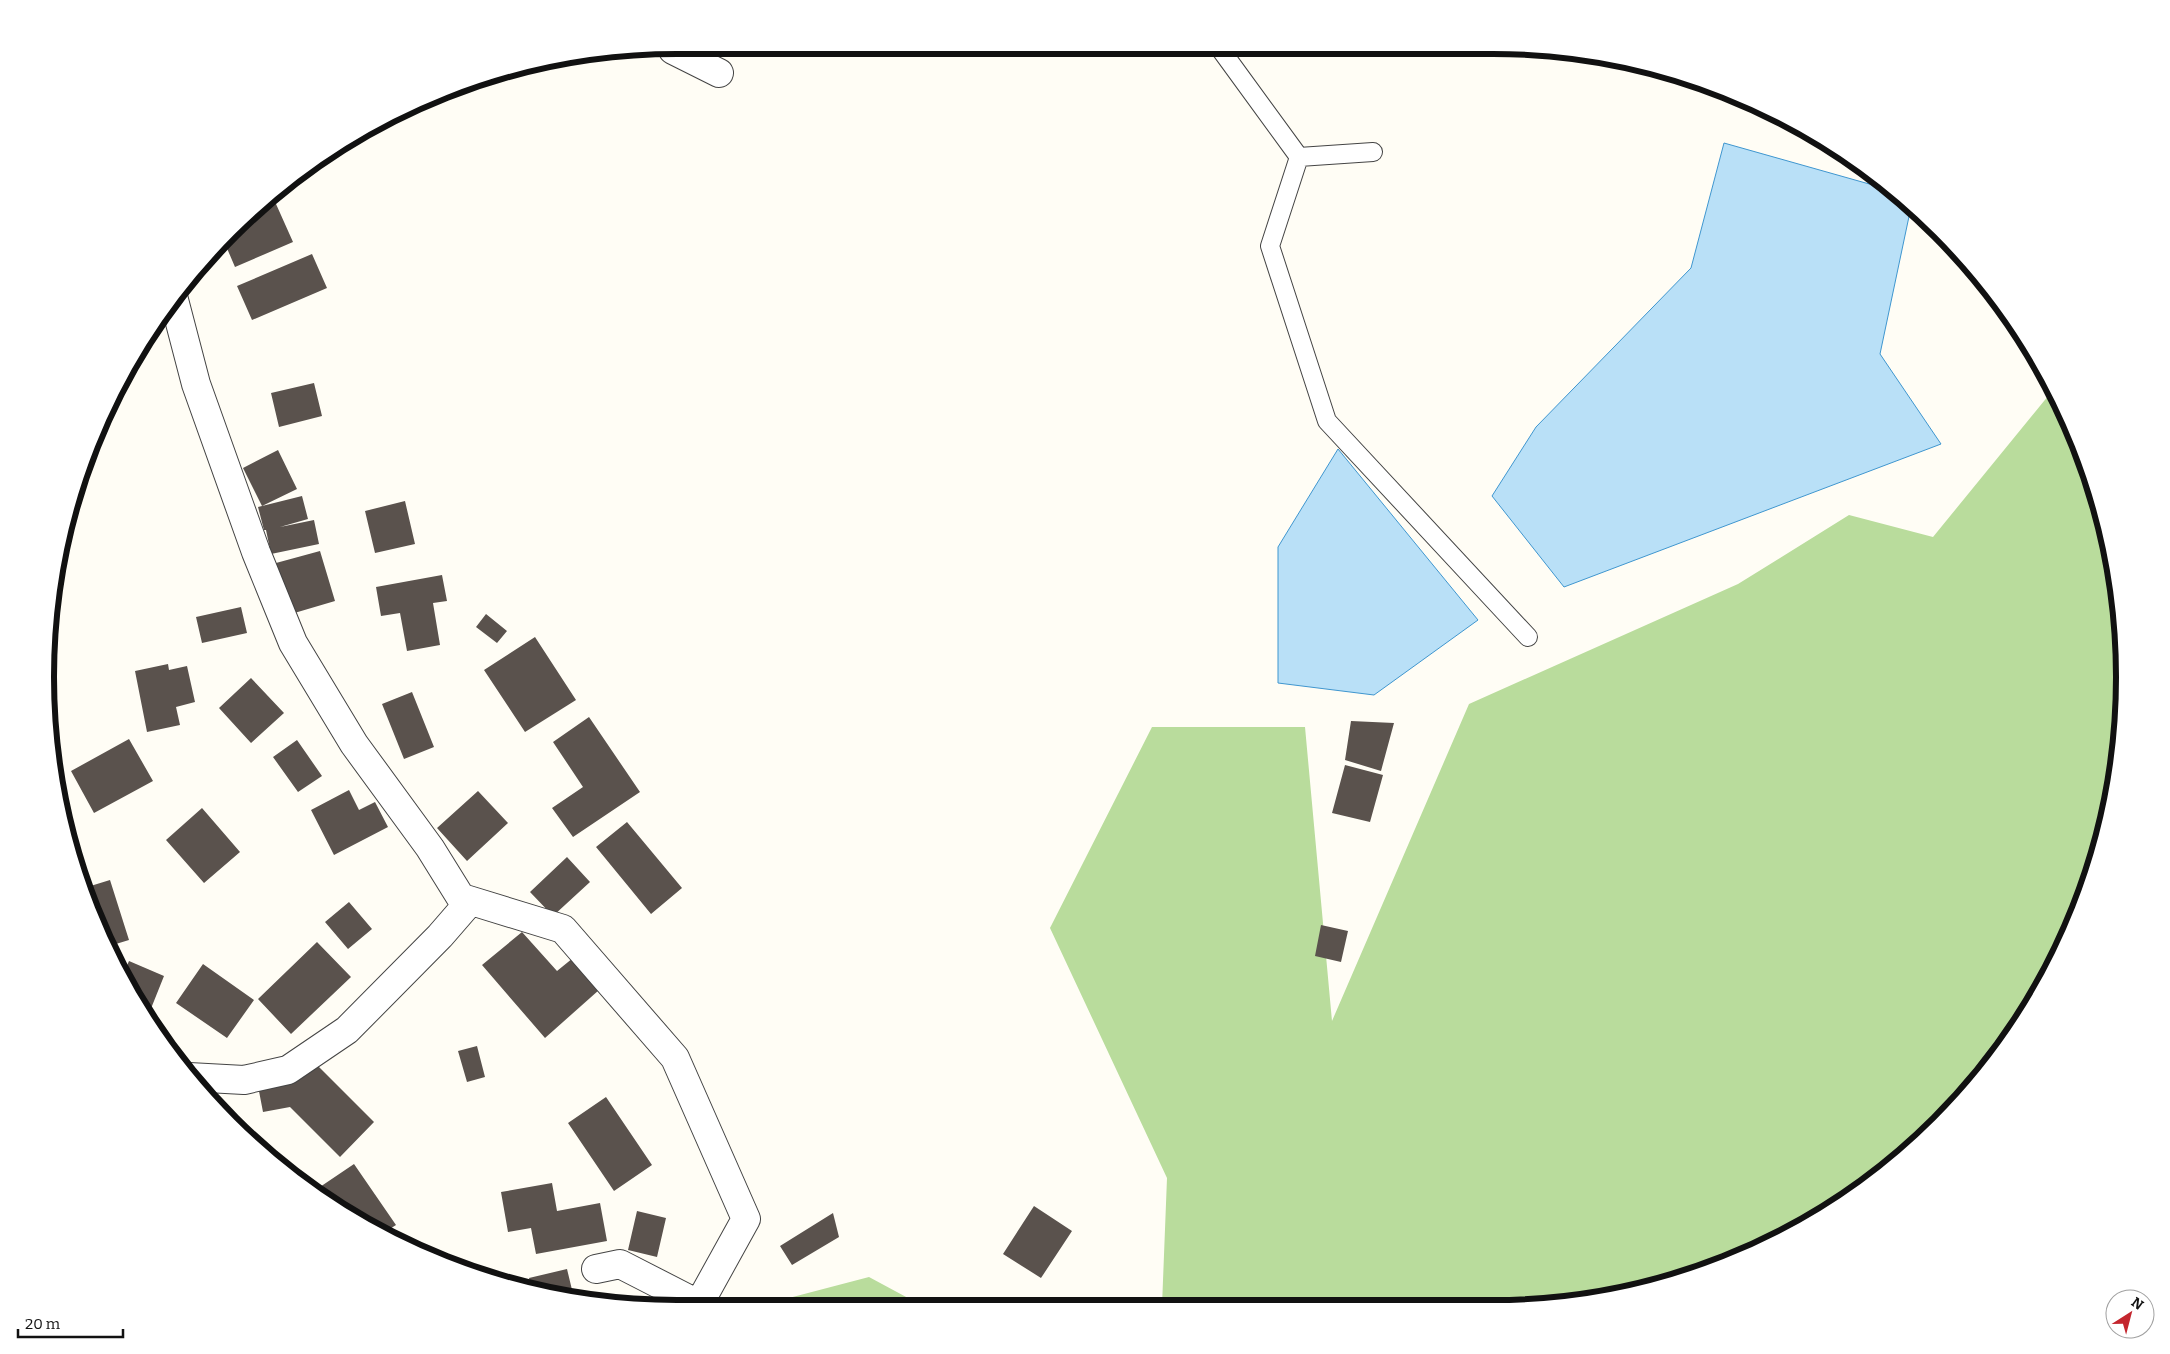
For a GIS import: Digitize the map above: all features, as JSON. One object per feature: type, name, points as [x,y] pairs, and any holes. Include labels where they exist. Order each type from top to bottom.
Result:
[{"type":"street","points":[[681,54],[719,73]]},
{"type":"street","points":[[176,308],[196,384],[256,552],[293,643],[354,744],[430,848],[466,906],[440,936],[347,1030],[288,1070],[244,1080],[200,1078]]},
{"type":"street","points":[[462,898],[563,930],[675,1058],[746,1219],[700,1300]]},
{"type":"street","points":[[596,1269],[620,1264],[690,1300]]},
{"type":"lane","points":[[1225,54],[1298,157]]},
{"type":"lane","points":[[1298,157],[1373,152]]},
{"type":"lane","points":[[1298,157],[1270,246],[1326,421],[1528,637]]},
{"type":"green space","points":[[2049,395],[2069,438],[2083,477],[2104,555],[2115,636],[2115,718],[2111,758],[2095,838],[2069,916],[2052,953],[2033,989],[2011,1023],[1962,1088],[1934,1118],[1904,1146],[1872,1171],[1805,1217],[1732,1253],[1654,1279],[1574,1295],[1534,1299],[1162,1300],[1167,1178],[1050,928],[1152,727],[1305,727],[1332,1021],[1469,704],[1738,584],[1849,515],[1933,537]]},
{"type":"green space","points":[[869,1277],[912,1300],[781,1300]]},
{"type":"water","points":[[1724,143],[1876,186],[1910,213],[1880,354],[1941,444],[1564,587],[1492,496],[1536,427],[1691,268]]},
{"type":"water","points":[[1338,449],[1478,620],[1374,695],[1278,683],[1278,547]]},
{"type":"building","points":[[275,201],[293,242],[235,267],[226,246]]},
{"type":"building","points":[[312,254],[327,288],[252,320],[237,286]]},
{"type":"building","points":[[314,383],[322,416],[279,427],[271,393]]},
{"type":"building","points":[[278,450],[297,489],[262,506],[243,468]]},
{"type":"building","points":[[302,496],[308,519],[280,527],[314,520],[319,544],[271,554],[266,530],[264,530],[258,507]]},
{"type":"building","points":[[405,501],[415,544],[375,553],[365,511]]},
{"type":"building","points":[[320,551],[335,601],[291,614],[276,563]]},
{"type":"building","points":[[442,575],[447,601],[433,603],[440,645],[407,651],[400,613],[381,616],[376,587]]},
{"type":"building","points":[[241,607],[247,633],[202,643],[196,617]]},
{"type":"building","points":[[486,614],[507,631],[497,643],[476,627]]},
{"type":"building","points":[[535,637],[576,700],[525,732],[484,670]]},
{"type":"building","points":[[168,664],[169,670],[187,666],[195,702],[176,707],[180,725],[147,732],[135,671]]},
{"type":"building","points":[[251,678],[284,713],[251,743],[219,708]]},
{"type":"building","points":[[412,692],[434,747],[404,759],[382,704]]},
{"type":"building","points":[[589,717],[640,792],[573,837],[552,808],[583,787],[553,742]]},
{"type":"building","points":[[1351,721],[1394,723],[1381,771],[1345,760]]},
{"type":"building","points":[[129,739],[153,781],[94,813],[71,771]]},
{"type":"building","points":[[297,740],[322,776],[298,792],[273,757]]},
{"type":"building","points":[[1345,765],[1383,775],[1370,822],[1332,813]]},
{"type":"building","points":[[349,790],[359,810],[375,802],[388,827],[334,855],[311,810]]},
{"type":"building","points":[[478,791],[508,823],[467,861],[437,828]]},
{"type":"building","points":[[202,808],[240,852],[204,883],[166,840]]},
{"type":"building","points":[[627,822],[682,888],[651,914],[596,847]]},
{"type":"building","points":[[567,857],[590,882],[553,916],[530,892]]},
{"type":"building","points":[[110,880],[129,940],[114,945],[90,886]]},
{"type":"building","points":[[349,902],[372,929],[348,949],[325,922]]},
{"type":"building","points":[[1321,925],[1348,931],[1341,962],[1315,956]]},
{"type":"building","points":[[522,932],[557,971],[573,958],[599,990],[545,1038],[482,965]]},
{"type":"building","points":[[317,942],[351,977],[291,1034],[258,999]]},
{"type":"building","points":[[129,961],[164,976],[150,1010],[137,989],[126,968]]},
{"type":"building","points":[[203,964],[254,1000],[227,1038],[176,1003]]},
{"type":"building","points":[[477,1046],[485,1077],[467,1082],[458,1051]]},
{"type":"building","points":[[311,1059],[374,1122],[340,1157],[290,1107],[263,1112],[258,1086]]},
{"type":"building","points":[[606,1097],[652,1165],[614,1191],[568,1123]]},
{"type":"building","points":[[354,1164],[396,1225],[389,1230],[365,1217],[320,1187]]},
{"type":"building","points":[[552,1183],[557,1211],[600,1203],[607,1241],[536,1254],[531,1228],[508,1232],[501,1192]]},
{"type":"building","points":[[1034,1206],[1072,1231],[1041,1278],[1003,1254]]},
{"type":"building","points":[[637,1211],[666,1218],[657,1257],[628,1250]]},
{"type":"building","points":[[833,1213],[839,1237],[792,1265],[780,1246]]},
{"type":"building","points":[[567,1269],[572,1291],[530,1282],[529,1278]]}]
